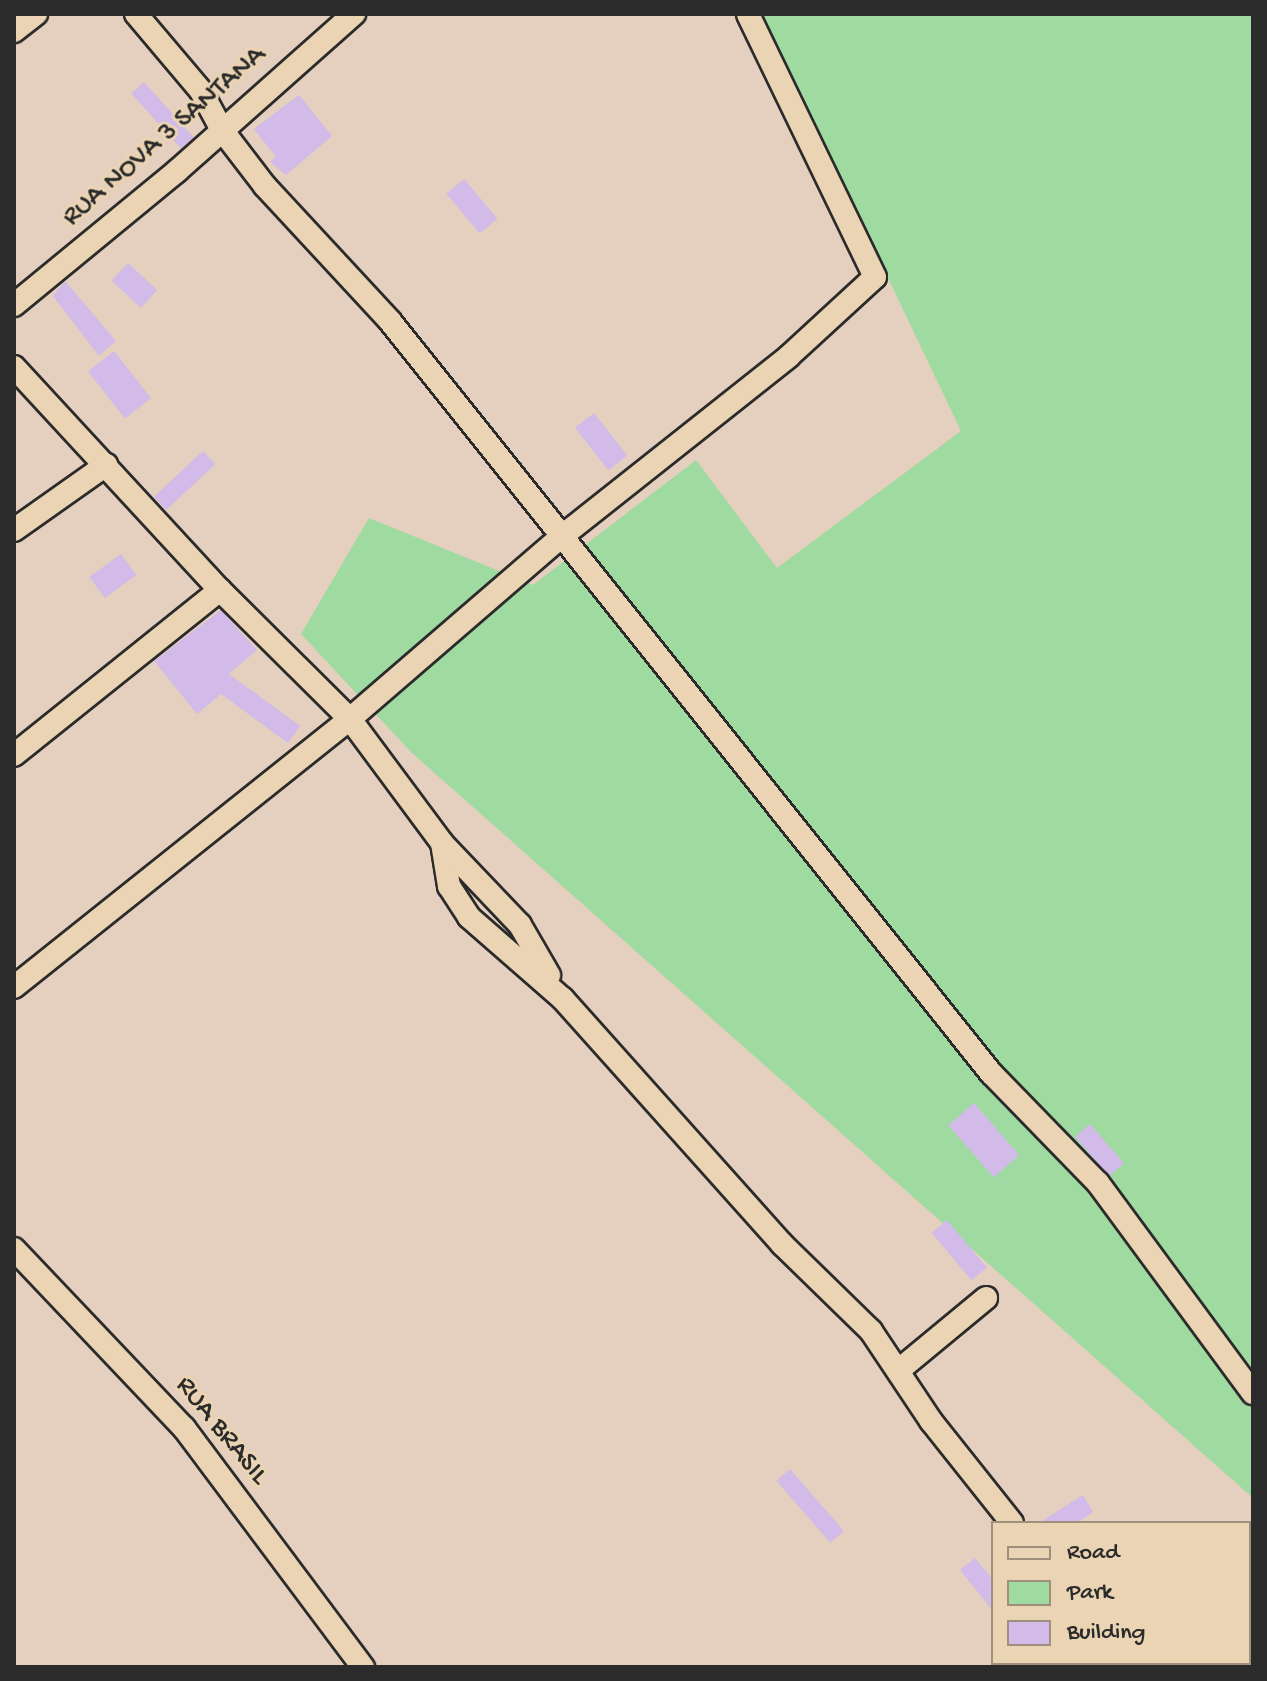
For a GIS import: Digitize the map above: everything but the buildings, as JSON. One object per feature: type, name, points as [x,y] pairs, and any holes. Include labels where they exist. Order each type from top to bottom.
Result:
[{"type":"street","points":[[14,31],[36,14]]},
{"type":"street","points":[[136,14],[201,91],[222,130],[265,186],[390,321],[991,1073],[1098,1183],[1253,1393]]},
{"type":"street","name":"RUA NOVA 3 SANTANA","points":[[14,305],[354,14]]},
{"type":"street","points":[[14,987],[350,719],[561,537],[788,357],[875,277],[748,14]]},
{"type":"street","points":[[14,367],[220,590],[350,719],[442,843],[520,925],[563,999]]},
{"type":"street","points":[[14,530],[106,465]]},
{"type":"street","points":[[14,755],[220,590]]},
{"type":"street","points":[[442,843],[458,902],[563,999],[782,1244],[871,1331],[931,1421],[1010,1521]]},
{"type":"street","name":"RUA BRASIL","points":[[14,1249],[184,1428],[363,1667]]},
{"type":"street","points":[[899,1370],[986,1298]]},
{"type":"green space","points":[[762,14],[1253,14],[1253,1498],[412,753],[301,634],[369,518],[533,585],[696,460],[777,568],[961,431]]}]
